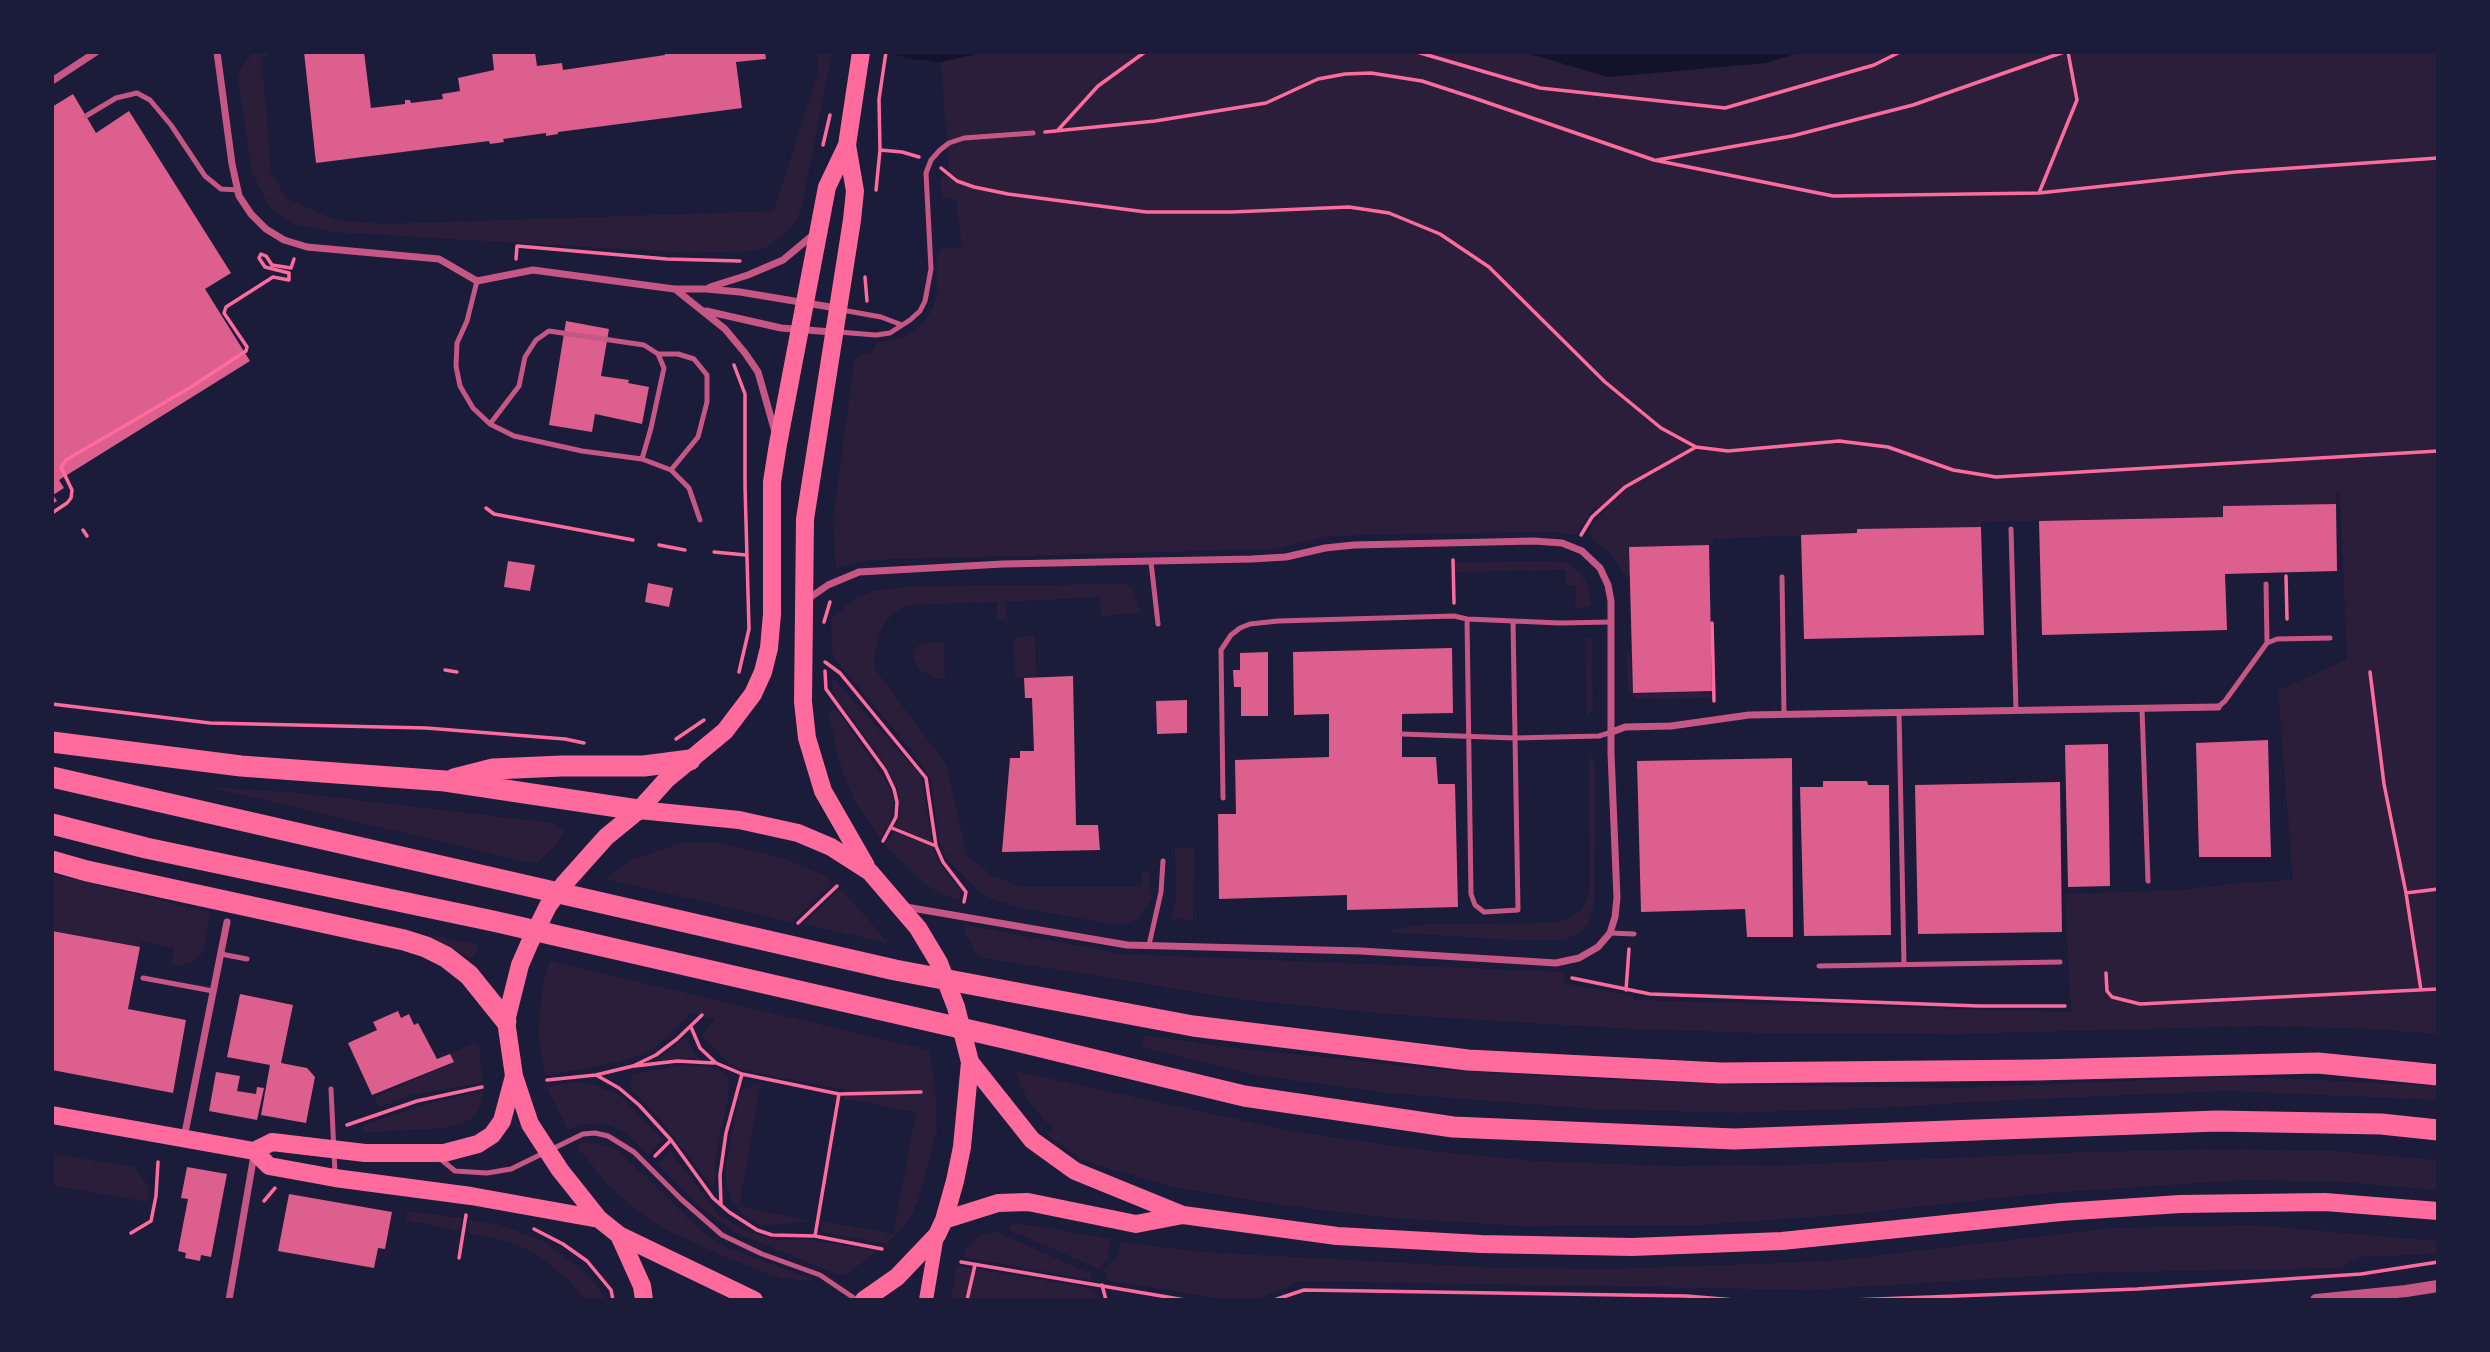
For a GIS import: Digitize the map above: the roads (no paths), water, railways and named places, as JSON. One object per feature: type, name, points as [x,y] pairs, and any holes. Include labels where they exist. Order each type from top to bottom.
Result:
[{"type":"highway","points":[[52,742],[241,766],[445,781],[639,810]]},
{"type":"highway","points":[[445,781],[493,769],[644,766],[690,760]]},
{"type":"highway","points":[[52,777],[895,970],[1193,1026],[1468,1060],[1721,1073],[2037,1070],[2318,1063],[2438,1075]]},
{"type":"highway","points":[[52,824],[146,848],[572,939],[1244,1096],[1453,1128],[1734,1139],[2217,1121],[2381,1124],[2438,1130]]},
{"type":"highway","points":[[52,861],[86,871],[426,947],[446,957],[469,975],[506,1021]]},
{"type":"main road","points":[[754,1300],[619,1235],[599,1219],[547,1152],[530,1124],[514,1076],[506,1021],[520,965],[548,905],[606,837],[639,810],[667,779],[725,730],[753,694],[763,672],[769,648],[772,614],[772,482],[778,444],[827,187],[847,145],[861,52]]},
{"type":"main road","points":[[847,145],[855,191],[805,519],[803,702],[807,738],[823,791],[870,872],[918,928],[939,963],[956,1007],[970,1062],[962,1147],[940,1227],[926,1300]]},
{"type":"main road","points":[[639,810],[739,820],[798,833],[831,846],[870,872]]},
{"type":"main road","points":[[970,1062],[1023,1131],[1049,1154],[1075,1171],[1183,1215],[1337,1236],[1481,1244],[1632,1247],[1782,1241],[2062,1212],[2180,1204],[2325,1202],[2438,1211]]},
{"type":"main road","points":[[52,1115],[254,1151],[272,1142],[335,1150],[444,1153],[478,1144],[492,1135],[502,1121],[514,1076]]},
{"type":"main road","points":[[254,1151],[269,1166],[469,1205],[530,1208],[599,1219]]},
{"type":"main road","points":[[864,1300],[897,1276],[940,1227],[998,1203],[1028,1202],[1136,1224],[1183,1215]]},
{"type":"main road","points":[[619,1235],[642,1286],[644,1300]]},
{"type":"street","points":[[52,81],[96,52]]},
{"type":"street","points":[[217,52],[238,190],[251,214],[266,229],[284,240],[307,247],[439,259],[477,281],[533,270],[674,289],[706,289],[839,309]]},
{"type":"street","points":[[706,289],[783,260],[818,229]]},
{"type":"street","points":[[674,289],[725,329],[758,372],[778,444]]},
{"type":"street","points":[[702,310],[780,328],[835,332]]},
{"type":"street","points":[[805,602],[828,585],[859,572],[1003,564],[1286,557],[1354,545],[1534,541],[1562,543],[1582,551],[1600,568],[1608,585],[1617,898],[1610,933],[1589,954],[1556,963],[1361,951],[1127,945],[902,907]]},
{"type":"street","points":[[1612,732],[1625,727],[1671,726],[1749,715],[2218,707]]},
{"type":"street","points":[[184,1140],[227,922]]},
{"type":"street","points":[[229,1300],[254,1151]]},
{"type":"street","points":[[2316,1300],[2438,1286]]},
{"type":"lane","points":[[86,116],[116,98],[136,93],[150,100],[171,125],[205,176],[221,188],[238,190]]},
{"type":"lane","points":[[835,332],[876,335],[890,333],[920,311],[929,289],[931,269],[926,173],[931,160],[949,143],[964,138],[1033,133]]},
{"type":"lane","points":[[477,281],[467,321],[457,343],[456,366],[460,386],[473,408],[490,425],[535,443],[642,459],[671,470],[689,488],[700,520]]},
{"type":"lane","points":[[839,309],[881,317],[902,325]]},
{"type":"lane","points":[[490,425],[519,386],[524,357],[536,340],[549,331],[645,345],[657,354],[664,368],[642,459]]},
{"type":"lane","points":[[657,354],[678,354],[695,359],[707,375],[707,402],[698,436],[671,470]]},
{"type":"lane","points":[[2011,529],[2016,710]]},
{"type":"lane","points":[[1151,562],[1158,624]]},
{"type":"lane","points":[[1782,578],[1784,714]]},
{"type":"lane","points":[[2266,584],[2267,643]]},
{"type":"lane","points":[[1223,799],[1221,650],[1231,635],[1240,628],[1250,624],[1278,621],[1454,616],[1513,621],[1611,622]]},
{"type":"lane","points":[[1466,619],[1471,894],[1475,905],[1484,912],[1518,911],[1513,621]]},
{"type":"lane","points":[[2218,707],[2267,643],[2277,639],[2330,638]]},
{"type":"lane","points":[[2142,709],[2148,881]]},
{"type":"lane","points":[[1899,712],[1904,965]]},
{"type":"lane","points":[[1402,734],[1516,738],[1599,736],[1612,732]]},
{"type":"lane","points":[[1149,946],[1161,892],[1163,862]]},
{"type":"lane","points":[[1610,933],[1634,934]]},
{"type":"lane","points":[[221,954],[247,959]]},
{"type":"lane","points":[[1819,966],[2060,962]]},
{"type":"lane","points":[[143,978],[213,991]]},
{"type":"lane","points":[[331,1089],[335,1178]]},
{"type":"lane","points":[[433,1153],[455,1171],[487,1173],[511,1169],[583,1134],[595,1133],[621,1142],[722,1235],[762,1254],[820,1275],[857,1300]]}]
